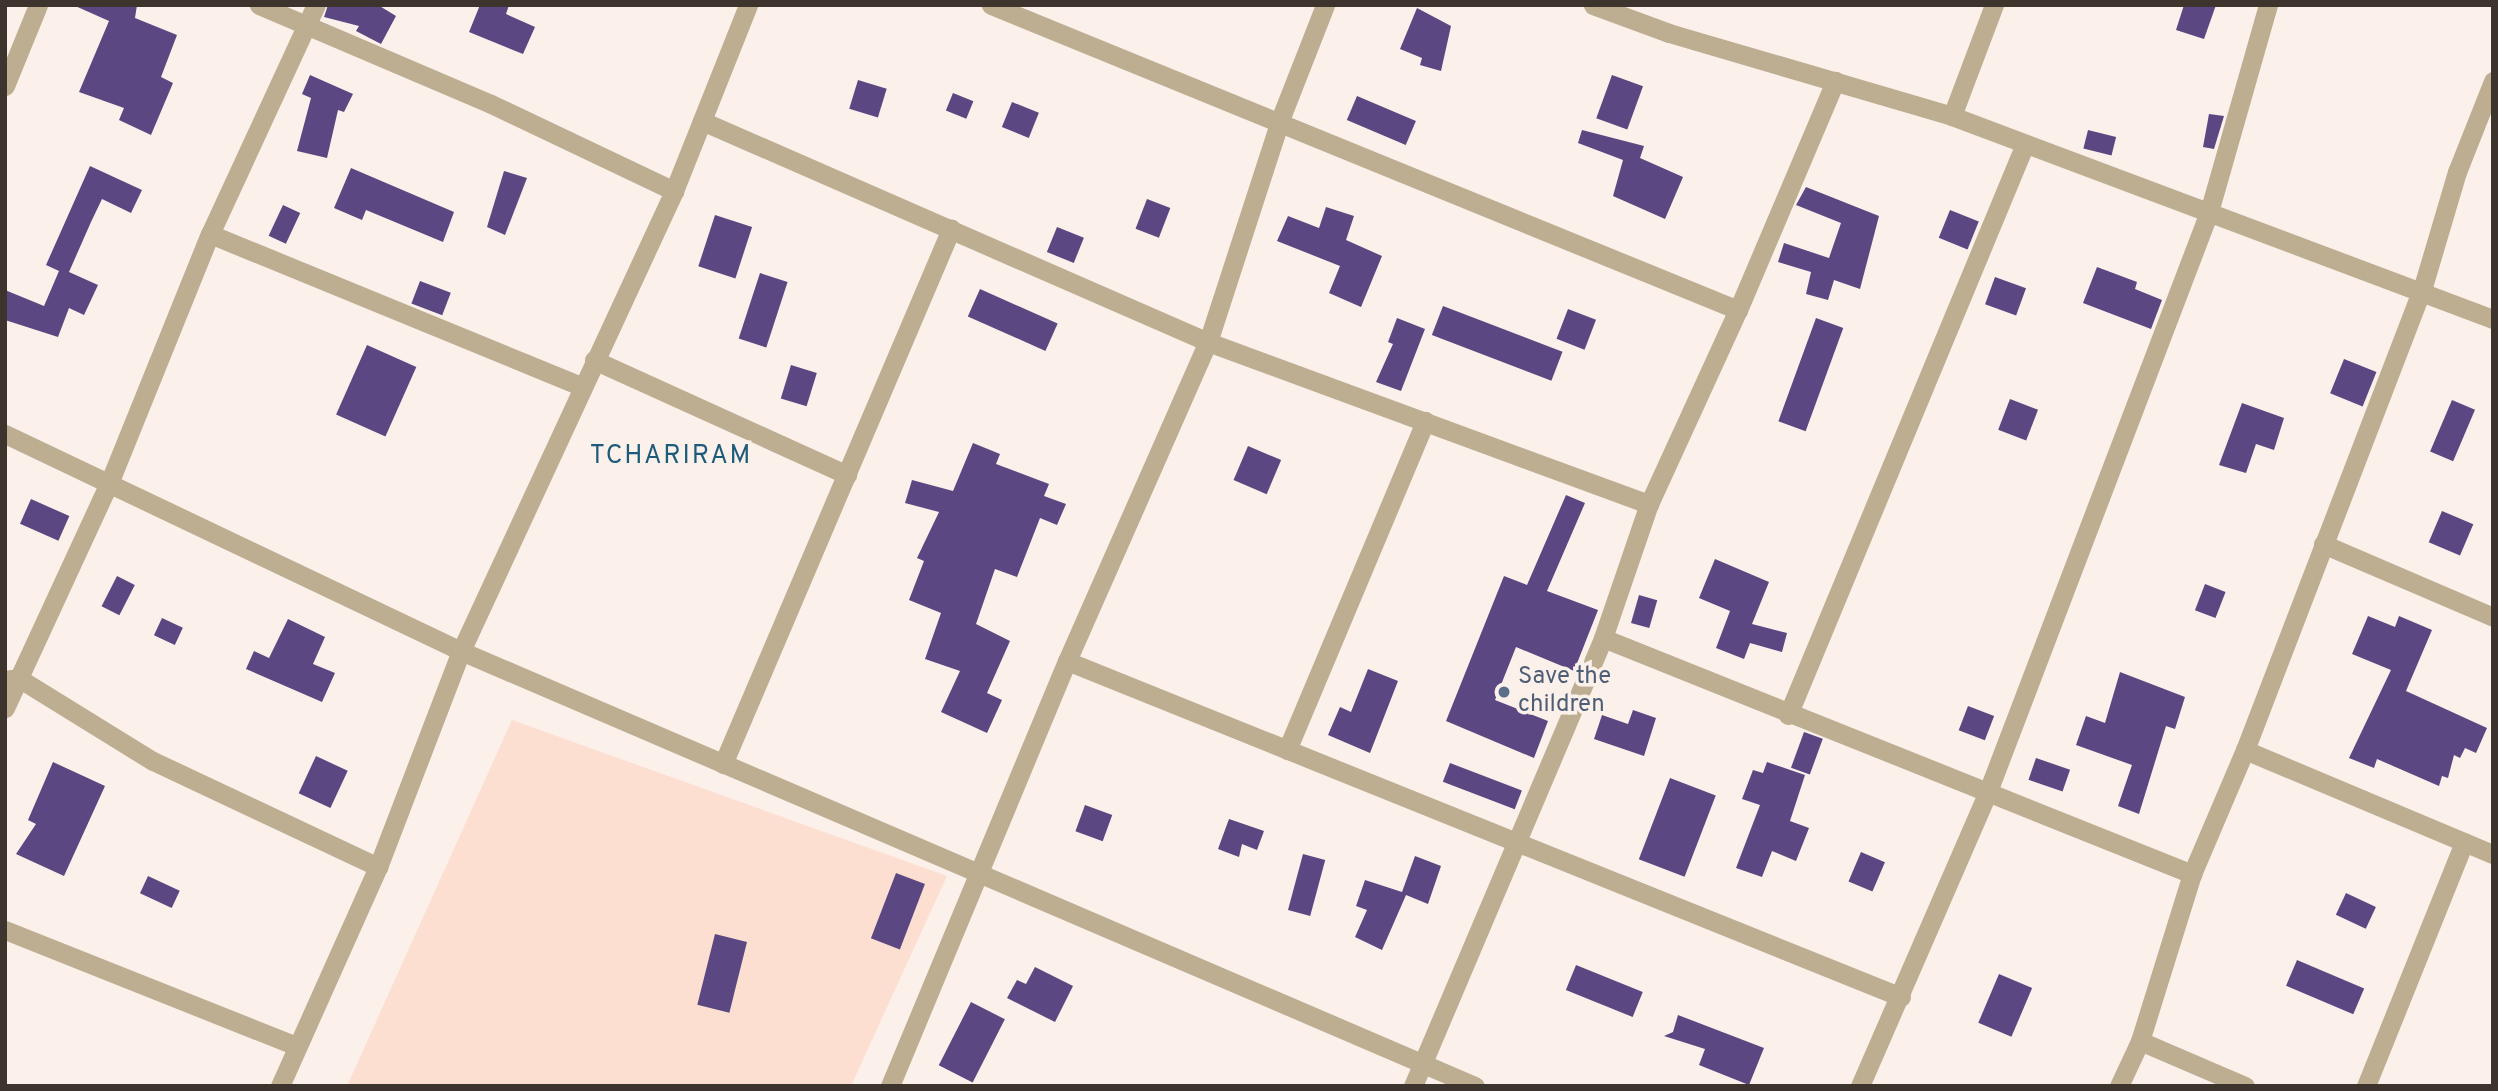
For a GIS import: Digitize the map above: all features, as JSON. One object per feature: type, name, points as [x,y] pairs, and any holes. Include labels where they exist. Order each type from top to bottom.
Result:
[{"type":"street","points":[[5,86],[38,5]]},
{"type":"street","points":[[259,5],[674,191]]},
{"type":"street","points":[[5,708],[13,679],[110,481],[210,234],[316,5]]},
{"type":"street","points":[[280,1086],[378,867],[461,651],[581,386],[674,191],[748,5]]},
{"type":"street","points":[[991,5],[1280,120],[1738,310]]},
{"type":"street","points":[[894,1085],[1067,661],[1208,342],[1280,120],[1325,5]]},
{"type":"street","points":[[1593,5],[1648,26],[1952,116],[2422,290],[2493,319]]},
{"type":"street","points":[[1952,116],[1994,5]]},
{"type":"street","points":[[1860,1086],[1987,794],[2210,212],[2268,5]]},
{"type":"street","points":[[2119,1086],[2140,1041],[2192,874],[2245,750],[2422,290],[2457,172],[2493,80]]},
{"type":"street","points":[[1413,1086],[1603,638],[1649,504],[1738,310],[1835,81]]},
{"type":"street","points":[[702,121],[1208,342],[1649,504]]},
{"type":"street","points":[[1788,715],[2025,144]]},
{"type":"street","points":[[723,764],[951,229]]},
{"type":"street","points":[[210,234],[581,386]]},
{"type":"street","points":[[594,360],[847,475]]},
{"type":"street","points":[[1287,750],[1425,421]]},
{"type":"street","points":[[5,434],[110,481],[461,651],[1475,1086]]},
{"type":"street","points":[[2323,544],[2493,617]]},
{"type":"street","points":[[1603,638],[1788,715],[2192,874]]},
{"type":"street","points":[[1067,661],[1900,997]]},
{"type":"street","points":[[13,679],[153,761],[378,867]]},
{"type":"street","points":[[2245,750],[2493,854]]},
{"type":"street","points":[[2366,1086],[2464,842]]},
{"type":"street","points":[[5,930],[52,952],[296,1046]]},
{"type":"street","points":[[2140,1041],[2245,1086]]},
{"type":"shaded area","points":[[512,720],[947,876],[851,1086],[347,1086]]},
{"type":"building","points":[[73,5],[137,5],[135,18],[177,35],[161,77],[173,83],[151,135],[119,120],[124,108],[79,92],[109,21]]},
{"type":"building","points":[[328,5],[378,5],[396,16],[381,44],[356,31],[359,26],[324,17]]},
{"type":"building","points":[[480,5],[509,5],[506,14],[535,27],[523,54],[469,32]]},
{"type":"building","points":[[2184,5],[2216,5],[2204,39],[2176,30]]},
{"type":"building","points":[[1417,8],[1451,26],[1441,71],[1420,65],[1422,58],[1400,49]]},
{"type":"building","points":[[310,75],[353,94],[344,112],[338,110],[327,158],[297,151],[311,98],[302,94]]},
{"type":"building","points":[[1612,75],[1643,86],[1627,130],[1596,118]]},
{"type":"building","points":[[858,80],[887,89],[878,117],[849,109]]},
{"type":"building","points":[[953,93],[973,101],[966,119],[946,111]]},
{"type":"building","points":[[1357,96],[1416,121],[1406,145],[1347,120]]},
{"type":"building","points":[[1012,102],[1039,113],[1029,138],[1002,127]]},
{"type":"building","points":[[2209,114],[2224,116],[2214,149],[2203,147]]},
{"type":"building","points":[[1582,130],[1644,146],[1640,158],[1683,177],[1665,219],[1613,196],[1623,160],[1578,143]]},
{"type":"building","points":[[2088,130],[2116,137],[2112,155],[2083,148]]},
{"type":"building","points":[[90,166],[142,190],[131,213],[102,199],[91,222],[69,272],[98,285],[84,315],[69,308],[58,337],[5,320],[5,290],[44,306],[59,271],[46,265]]},
{"type":"building","points":[[351,168],[454,212],[443,242],[366,210],[362,220],[334,208]]},
{"type":"building","points":[[504,171],[527,178],[505,235],[487,227]]},
{"type":"building","points":[[1806,187],[1879,216],[1860,289],[1834,280],[1828,300],[1806,294],[1811,272],[1778,262],[1784,243],[1829,258],[1841,223],[1796,205]]},
{"type":"building","points":[[1147,199],[1170,208],[1159,238],[1136,229]]},
{"type":"building","points":[[283,205],[300,213],[286,244],[269,236]]},
{"type":"building","points":[[1326,207],[1354,216],[1346,240],[1382,256],[1361,307],[1329,293],[1340,266],[1277,241],[1288,216],[1319,228]]},
{"type":"building","points":[[1950,210],[1979,222],[1968,249],[1939,238]]},
{"type":"building","points":[[715,215],[752,227],[735,278],[698,266]]},
{"type":"building","points":[[1057,227],[1084,238],[1074,263],[1047,252]]},
{"type":"building","points":[[2097,267],[2137,282],[2135,289],[2162,300],[2151,329],[2083,303]]},
{"type":"building","points":[[760,273],[788,282],[766,348],[739,339]]},
{"type":"building","points":[[1995,277],[2026,288],[2016,316],[1985,304]]},
{"type":"building","points":[[420,281],[451,293],[442,315],[411,303]]},
{"type":"building","points":[[980,289],[1058,324],[1045,351],[968,316]]},
{"type":"building","points":[[1443,306],[1562,352],[1551,381],[1432,335]]},
{"type":"building","points":[[1568,309],[1596,320],[1585,350],[1557,339]]},
{"type":"building","points":[[1397,318],[1425,329],[1401,391],[1376,382],[1393,344],[1388,342]]},
{"type":"building","points":[[1816,318],[1843,328],[1806,431],[1778,421]]},
{"type":"building","points":[[367,345],[416,367],[385,436],[336,414]]},
{"type":"building","points":[[2344,359],[2376,372],[2363,406],[2330,393]]},
{"type":"building","points":[[791,365],[817,373],[807,406],[781,398]]},
{"type":"building","points":[[2010,399],[2038,410],[2026,441],[1998,430]]},
{"type":"building","points":[[2452,400],[2475,410],[2453,461],[2430,452]]},
{"type":"building","points":[[2242,403],[2284,418],[2274,450],[2256,444],[2246,473],[2219,465]]},
{"type":"building","points":[[973,443],[1000,454],[996,464],[1049,484],[1044,496],[1066,504],[1057,525],[1040,518],[1017,577],[995,569],[976,624],[1010,641],[987,693],[1002,700],[987,733],[941,712],[960,671],[925,659],[941,613],[909,600],[924,561],[917,558],[939,512],[905,503],[912,480],[953,491]]},
{"type":"building","points":[[1248,446],[1281,460],[1267,494],[1234,480]]},
{"type":"building","points":[[1566,495],[1585,503],[1547,591],[1598,610],[1574,671],[1516,647],[1495,700],[1548,721],[1534,758],[1446,721],[1504,576],[1527,585]]},
{"type":"building","points":[[31,499],[69,516],[58,541],[20,524]]},
{"type":"building","points":[[2442,511],[2473,524],[2460,556],[2429,542]]},
{"type":"building","points":[[1715,559],[1769,582],[1752,624],[1787,633],[1782,652],[1750,643],[1744,659],[1716,648],[1730,611],[1699,598]]},
{"type":"building","points":[[117,576],[135,585],[119,615],[102,606]]},
{"type":"building","points":[[2205,584],[2226,592],[2216,618],[2195,610]]},
{"type":"building","points":[[1639,595],[1657,600],[1649,628],[1631,623]]},
{"type":"building","points":[[2368,616],[2395,627],[2399,616],[2432,630],[2406,691],[2487,728],[2476,753],[2465,748],[2460,758],[2454,755],[2448,778],[2442,776],[2439,786],[2377,759],[2374,768],[2349,758],[2391,670],[2352,654]]},
{"type":"building","points":[[162,618],[183,628],[175,645],[154,635]]},
{"type":"building","points":[[288,619],[325,637],[313,664],[335,673],[322,702],[246,669],[254,651],[269,658]]},
{"type":"building","points":[[1368,669],[1398,681],[1370,753],[1328,735],[1340,707],[1351,712]]},
{"type":"building","points":[[2120,672],[2185,697],[2175,729],[2166,726],[2139,814],[2118,806],[2132,765],[2076,745],[2086,716],[2105,723]]},
{"type":"building","points":[[1968,706],[1994,716],[1985,740],[1959,730]]},
{"type":"building","points":[[1633,710],[1656,718],[1644,756],[1594,739],[1602,715],[1628,724]]},
{"type":"building","points":[[1804,732],[1823,739],[1810,775],[1791,768]]},
{"type":"building","points":[[316,756],[348,771],[330,808],[299,793]]},
{"type":"building","points":[[2036,758],[2070,770],[2063,791],[2029,780]]},
{"type":"building","points":[[53,762],[105,786],[64,876],[16,854],[36,824],[28,820]]},
{"type":"building","points":[[1767,762],[1805,775],[1790,821],[1809,828],[1796,861],[1772,851],[1762,877],[1736,868],[1760,805],[1742,799],[1753,770],[1763,773]]},
{"type":"building","points":[[1450,763],[1522,791],[1515,809],[1443,782]]},
{"type":"building","points":[[1670,778],[1716,796],[1685,877],[1639,859]]},
{"type":"building","points":[[1085,805],[1112,815],[1103,841],[1075,831]]},
{"type":"building","points":[[1229,819],[1264,831],[1257,850],[1242,844],[1239,857],[1218,849]]},
{"type":"building","points":[[1861,852],[1885,862],[1872,892],[1848,881]]},
{"type":"building","points":[[1303,854],[1325,860],[1310,916],[1288,910]]},
{"type":"building","points":[[1415,856],[1441,866],[1428,904],[1406,895],[1382,950],[1355,937],[1367,910],[1356,906],[1365,880],[1402,892]]},
{"type":"building","points":[[896,873],[925,884],[900,949],[871,938]]},
{"type":"building","points":[[148,876],[180,891],[172,908],[140,893]]},
{"type":"building","points":[[2346,893],[2376,907],[2366,929],[2336,915]]},
{"type":"building","points":[[715,934],[747,942],[729,1013],[697,1005]]},
{"type":"building","points":[[2297,960],[2364,989],[2353,1014],[2286,986]]},
{"type":"building","points":[[1576,965],[1643,992],[1633,1017],[1566,990]]},
{"type":"building","points":[[1035,967],[1073,986],[1055,1022],[1007,998],[1017,980],[1026,984]]},
{"type":"building","points":[[1999,974],[2032,988],[2011,1037],[1978,1023]]},
{"type":"building","points":[[971,1002],[1005,1019],[973,1083],[939,1065]]},
{"type":"building","points":[[1678,1015],[1764,1048],[1749,1085],[1699,1065],[1705,1049],[1664,1036],[1673,1032]]},
{"type":"place","name":"Save the children","points":[[1504,692]]},
{"type":"district","name":"TCHARIRAM","points":[[671,457]]}]
